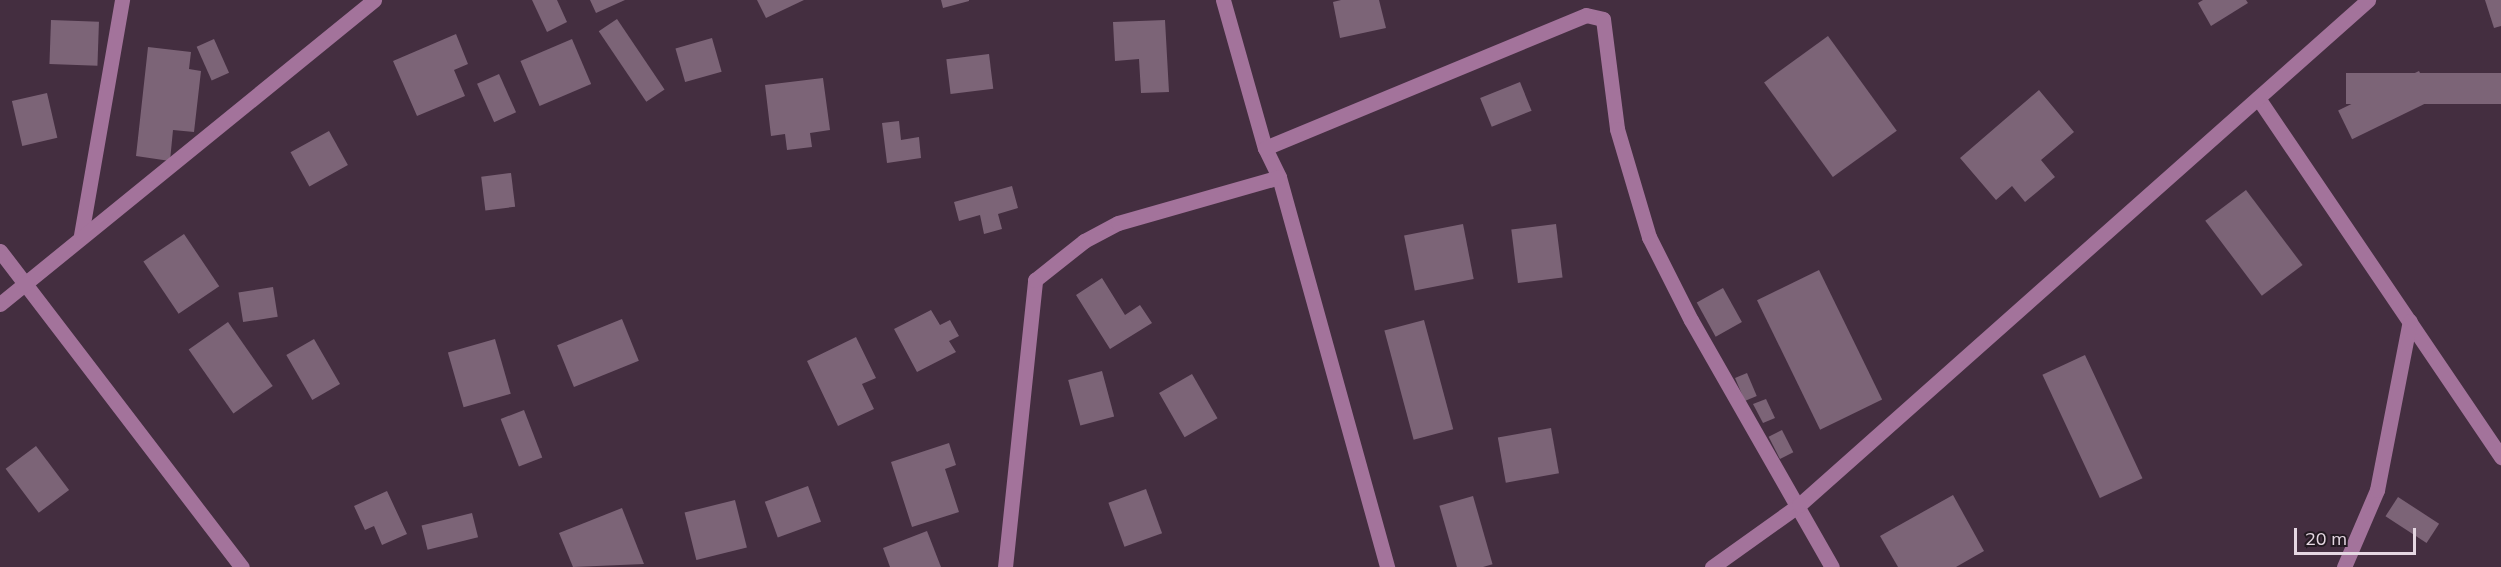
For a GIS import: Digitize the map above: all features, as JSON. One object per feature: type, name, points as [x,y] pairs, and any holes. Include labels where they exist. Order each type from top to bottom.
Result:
[{"type":"street","points":[[81,235],[122,0]]},
{"type":"street","points":[[0,304],[81,235],[374,0]]},
{"type":"street","points":[[1223,0],[1265,148],[1279,177],[1387,567]]},
{"type":"street","points":[[1712,567],[1798,505],[2368,0]]},
{"type":"street","points":[[1265,148],[1586,15],[1603,19],[1617,129],[1649,237],[1691,320],[1832,567]]},
{"type":"street","points":[[2258,98],[2501,457]]},
{"type":"street","points":[[1005,567],[1035,280],[1084,242],[1118,223],[1279,177]]},
{"type":"street","points":[[0,251],[27,283],[242,567]]},
{"type":"street","points":[[2344,567],[2376,490],[2410,321]]},
{"type":"building","points":[[532,0],[557,0],[567,22],[547,32]]},
{"type":"building","points":[[590,0],[625,0],[596,13]]},
{"type":"building","points":[[757,0],[804,0],[766,18]]},
{"type":"building","points":[[941,0],[969,0],[969,1],[943,8]]},
{"type":"building","points":[[1379,0],[1386,28],[1340,38],[1333,2]]},
{"type":"building","points":[[2203,0],[2246,0],[2248,3],[2211,26],[2198,3]]},
{"type":"building","points":[[2485,0],[2501,0],[2501,26],[2494,28]]},
{"type":"building","points":[[617,19],[665,89],[646,102],[599,31]]},
{"type":"building","points":[[51,20],[99,22],[97,66],[49,64]]},
{"type":"building","points":[[1165,20],[1169,92],[1141,93],[1139,59],[1115,61],[1113,22]]},
{"type":"building","points":[[456,34],[468,64],[454,70],[465,96],[417,116],[393,61]]},
{"type":"building","points":[[1828,36],[1897,131],[1833,177],[1764,82]]},
{"type":"building","points":[[712,38],[722,72],[685,82],[675,48]]},
{"type":"building","points":[[214,39],[229,73],[212,81],[197,47]]},
{"type":"building","points":[[572,39],[591,84],[540,106],[520,61]]},
{"type":"building","points":[[148,47],[191,52],[189,69],[201,71],[194,132],[173,130],[170,161],[136,156]]},
{"type":"building","points":[[989,54],[993,89],[951,94],[946,59]]},
{"type":"building","points":[[2419,71],[2433,100],[2352,139],[2338,110]]},
{"type":"building","points":[[2346,73],[2501,73],[2501,104],[2346,104]]},
{"type":"building","points":[[499,74],[516,112],[494,122],[477,84]]},
{"type":"building","points":[[823,78],[830,130],[810,133],[812,147],[787,150],[785,134],[771,136],[765,85]]},
{"type":"building","points":[[1520,82],[1532,111],[1492,127],[1480,98]]},
{"type":"building","points":[[2039,90],[2074,132],[2041,160],[2055,177],[2025,202],[2012,186],[1996,200],[1960,158]]},
{"type":"building","points":[[47,93],[57,138],[22,146],[12,101]]},
{"type":"building","points":[[899,121],[901,140],[919,137],[921,158],[887,163],[882,123]]},
{"type":"building","points":[[329,131],[348,165],[309,186],[291,152]]},
{"type":"building","points":[[511,173],[515,207],[485,210],[481,177]]},
{"type":"building","points":[[1012,186],[1018,208],[998,214],[1002,229],[984,234],[980,215],[959,221],[954,202]]},
{"type":"building","points":[[2246,190],[2303,265],[2262,296],[2205,221]]},
{"type":"building","points":[[1463,224],[1474,279],[1415,290],[1404,235]]},
{"type":"building","points":[[1556,224],[1563,278],[1518,283],[1511,229]]},
{"type":"building","points":[[184,234],[219,286],[179,314],[143,261]]},
{"type":"building","points":[[1819,270],[1882,399],[1820,430],[1757,300]]},
{"type":"building","points":[[1102,278],[1125,315],[1140,305],[1152,323],[1110,349],[1076,295]]},
{"type":"building","points":[[273,287],[278,317],[243,322],[238,292]]},
{"type":"building","points":[[1723,288],[1742,322],[1716,337],[1697,303]]},
{"type":"building","points":[[931,310],[940,325],[950,320],[959,336],[949,341],[956,352],[917,372],[894,329]]},
{"type":"building","points":[[622,319],[639,361],[574,387],[557,345]]},
{"type":"building","points":[[1424,320],[1453,429],[1414,440],[1384,331]]},
{"type":"building","points":[[228,322],[273,386],[233,413],[189,350]]},
{"type":"building","points":[[856,337],[876,378],[862,384],[874,409],[838,426],[807,361]]},
{"type":"building","points":[[314,339],[340,384],[312,400],[286,355]]},
{"type":"building","points":[[495,339],[511,394],[464,407],[448,353]]},
{"type":"building","points":[[2085,355],[2142,478],[2100,498],[2042,375]]},
{"type":"building","points":[[1102,371],[1114,416],[1080,425],[1068,380]]},
{"type":"building","points":[[1747,373],[1757,396],[1745,401],[1735,378]]},
{"type":"building","points":[[1192,374],[1218,418],[1185,437],[1159,393]]},
{"type":"building","points":[[1766,399],[1775,418],[1763,423],[1753,404]]},
{"type":"building","points":[[524,410],[542,458],[519,467],[501,419]]},
{"type":"building","points":[[1551,428],[1559,473],[1506,483],[1498,437]]},
{"type":"building","points":[[1782,430],[1793,452],[1780,459],[1769,437]]},
{"type":"building","points":[[949,443],[956,465],[945,469],[959,512],[912,527],[891,462]]},
{"type":"building","points":[[36,446],[69,490],[39,513],[6,469]]},
{"type":"building","points":[[808,486],[821,522],[778,537],[765,502]]},
{"type":"building","points":[[1146,489],[1162,533],[1124,547],[1108,503]]},
{"type":"building","points":[[387,491],[407,534],[382,545],[374,526],[365,530],[354,506]]},
{"type":"building","points":[[1953,495],[1984,551],[1956,567],[1898,567],[1880,536]]},
{"type":"building","points":[[1473,496],[1493,564],[1483,567],[1457,567],[1439,506]]},
{"type":"building","points":[[2398,497],[2439,524],[2427,543],[2385,516]]},
{"type":"building","points":[[735,500],[747,548],[696,560],[685,513]]},
{"type":"building","points":[[622,508],[644,564],[573,567],[559,533]]},
{"type":"building","points":[[472,513],[478,537],[428,550],[422,526]]},
{"type":"building","points":[[927,531],[941,567],[890,567],[883,548]]}]
